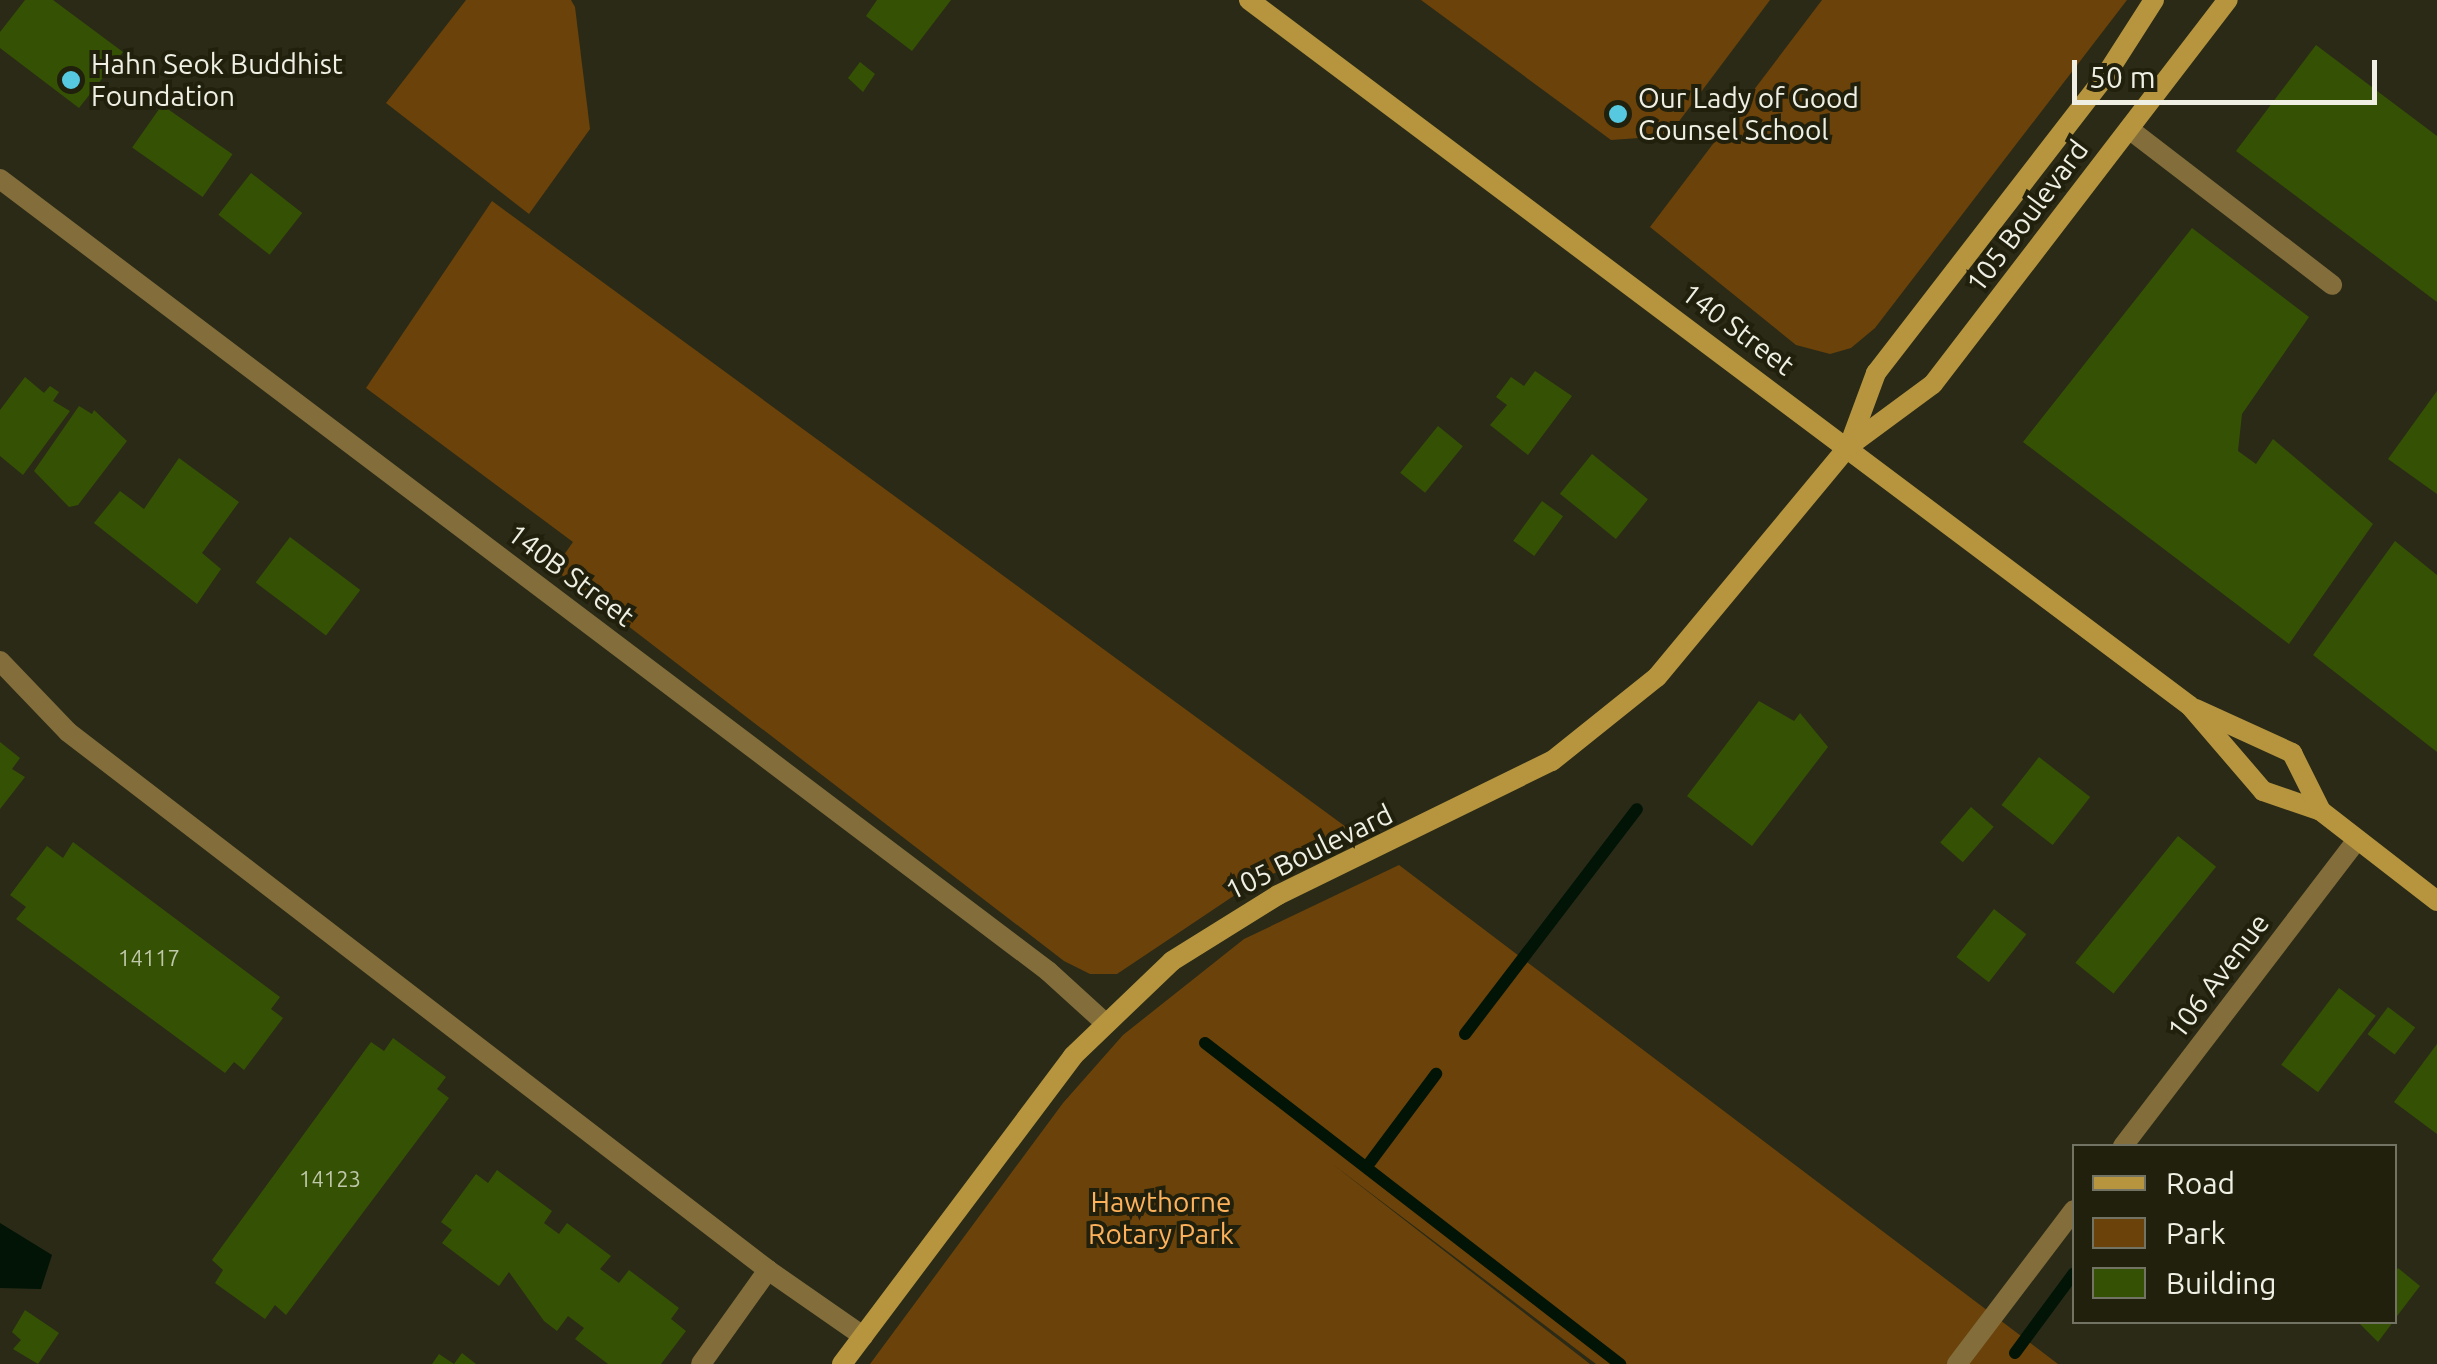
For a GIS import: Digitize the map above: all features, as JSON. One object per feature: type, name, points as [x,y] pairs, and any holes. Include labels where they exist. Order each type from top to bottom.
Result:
[{"type":"street","name":"140 Street","points":[[1250,0],[1849,446],[2190,706],[2264,791],[2321,811],[2437,900]]},
{"type":"street","name":"105 Boulevard","points":[[1849,446],[1876,372],[2106,75],[2154,0]]},
{"type":"street","name":"105 Boulevard","points":[[842,1364],[1104,1022],[1231,920],[1483,800],[1612,718],[1707,624],[1849,446],[1933,384],[2228,0]]},
{"type":"street","points":[[2128,129],[2332,285]]},
{"type":"street","name":"140B Street","points":[[0,179],[1033,959],[1104,1022]]},
{"type":"street","points":[[0,661],[68,732],[768,1270],[863,1336]]},
{"type":"street","name":"140 Street","points":[[2190,706],[2292,753],[2321,811]]},
{"type":"street","name":"106 Avenue","points":[[2125,1144],[2356,840]]},
{"type":"street","points":[[1957,1364],[2072,1213]]},
{"type":"street","points":[[701,1364],[768,1270]]},
{"type":"green space","points":[[466,0],[571,0],[575,7],[590,129],[529,214],[386,103]]},
{"type":"green space","points":[[1421,0],[1770,0],[1668,136],[1611,140]]},
{"type":"green space","points":[[1822,0],[2127,0],[1875,328],[1851,348],[1830,354],[1796,345],[1650,227]]},
{"type":"green space","points":[[492,201],[1357,835],[1253,883],[1117,974],[1090,974],[1064,961],[554,569],[573,542],[366,388]]},
{"type":"green space","name":"Hawthorne Rotary Park","points":[[1399,865],[2058,1364],[1596,1364],[1331,1163],[1590,1364],[870,1364],[1063,1103],[1123,1035],[1244,939]]},
{"type":"shaded area","points":[[0,1223],[52,1255],[41,1289],[0,1288]]},
{"type":"building","name":"Hahn Seok Buddhist Foundation","points":[[25,0],[53,0],[123,52],[79,108],[0,48],[0,32]]},
{"type":"building","points":[[877,0],[951,0],[912,51],[866,16]]},
{"type":"building","points":[[2316,45],[2437,136],[2437,302],[2236,151]]},
{"type":"building","points":[[860,62],[875,74],[863,92],[848,78]]},
{"type":"building","points":[[162,105],[232,154],[203,197],[132,148]]},
{"type":"building","points":[[251,173],[302,213],[270,255],[218,215]]},
{"type":"building","points":[[2192,228],[2309,317],[2242,414],[2238,451],[2256,464],[2273,439],[2373,524],[2289,644],[2023,442]]},
{"type":"building","points":[[1535,371],[1572,396],[1528,455],[1490,425],[1507,405],[1496,397],[1511,377],[1524,386]]},
{"type":"building","points":[[25,377],[44,393],[50,386],[59,392],[53,401],[70,411],[23,475],[0,456],[0,410]]},
{"type":"building","points":[[2437,391],[2437,494],[2388,459]]},
{"type":"building","points":[[79,406],[92,414],[94,410],[127,441],[78,505],[69,507],[34,471]]},
{"type":"building","points":[[1438,426],[1463,446],[1425,493],[1400,473]]},
{"type":"building","points":[[1592,454],[1648,499],[1616,539],[1560,494]]},
{"type":"building","points":[[179,458],[239,502],[202,553],[221,569],[197,604],[94,523],[120,491],[144,509]]},
{"type":"building","points":[[1542,501],[1563,516],[1534,556],[1513,541]]},
{"type":"building","points":[[290,537],[360,590],[326,635],[256,583]]},
{"type":"building","points":[[2395,541],[2437,575],[2437,752],[2313,655]]},
{"type":"building","points":[[1759,701],[1794,721],[1800,713],[1828,747],[1752,846],[1687,796]]},
{"type":"building","points":[[0,742],[20,758],[12,769],[25,777],[0,809]]},
{"type":"building","points":[[2039,757],[2090,797],[2053,845],[2001,805]]},
{"type":"building","points":[[1971,807],[1994,827],[1963,862],[1940,842]]},
{"type":"building","points":[[2178,836],[2216,867],[2114,994],[2075,963]]},
{"type":"building","points":[[73,842],[280,997],[271,1009],[283,1018],[244,1070],[234,1062],[225,1073],[16,919],[26,907],[10,895],[47,846],[63,858]]},
{"type":"building","points":[[1994,909],[2026,934],[1989,982],[1956,957]]},
{"type":"building","points":[[2339,988],[2376,1016],[2318,1092],[2281,1065]]},
{"type":"building","points":[[2388,1007],[2415,1027],[2395,1055],[2368,1034]]},
{"type":"building","points":[[393,1038],[446,1077],[437,1089],[449,1098],[286,1315],[275,1305],[265,1319],[215,1283],[223,1270],[212,1260],[371,1042],[384,1051]]},
{"type":"building","points":[[2437,1044],[2437,1134],[2394,1102]]},
{"type":"building","points":[[497,1170],[552,1211],[544,1223],[559,1234],[567,1223],[611,1256],[600,1269],[619,1283],[629,1270],[679,1308],[671,1319],[686,1331],[661,1364],[608,1364],[575,1339],[584,1328],[568,1316],[557,1331],[544,1321],[509,1272],[499,1286],[442,1243],[452,1230],[441,1222],[476,1174],[488,1183]]},
{"type":"building","points":[[2397,1269],[2420,1286],[2397,1316]]},
{"type":"building","points":[[25,1310],[59,1333],[38,1364],[13,1349],[21,1340],[12,1332]]},
{"type":"building","points":[[2360,1324],[2392,1324],[2378,1342]]},
{"type":"building","points":[[462,1353],[476,1364],[454,1364]]},
{"type":"building","points":[[439,1354],[454,1364],[432,1364]]},
{"type":"waterway","points":[[1465,1034],[1637,809]]},
{"type":"waterway","points":[[1205,1043],[1620,1364]]},
{"type":"waterway","points":[[1368,1165],[1436,1074]]},
{"type":"waterway","points":[[2015,1353],[2072,1276]]},
{"type":"place","name":"Hahn Seok Buddhist Foundation","points":[[71,80]]},
{"type":"place","name":"Our Lady of Good Counsel School","points":[[1618,114]]}]
